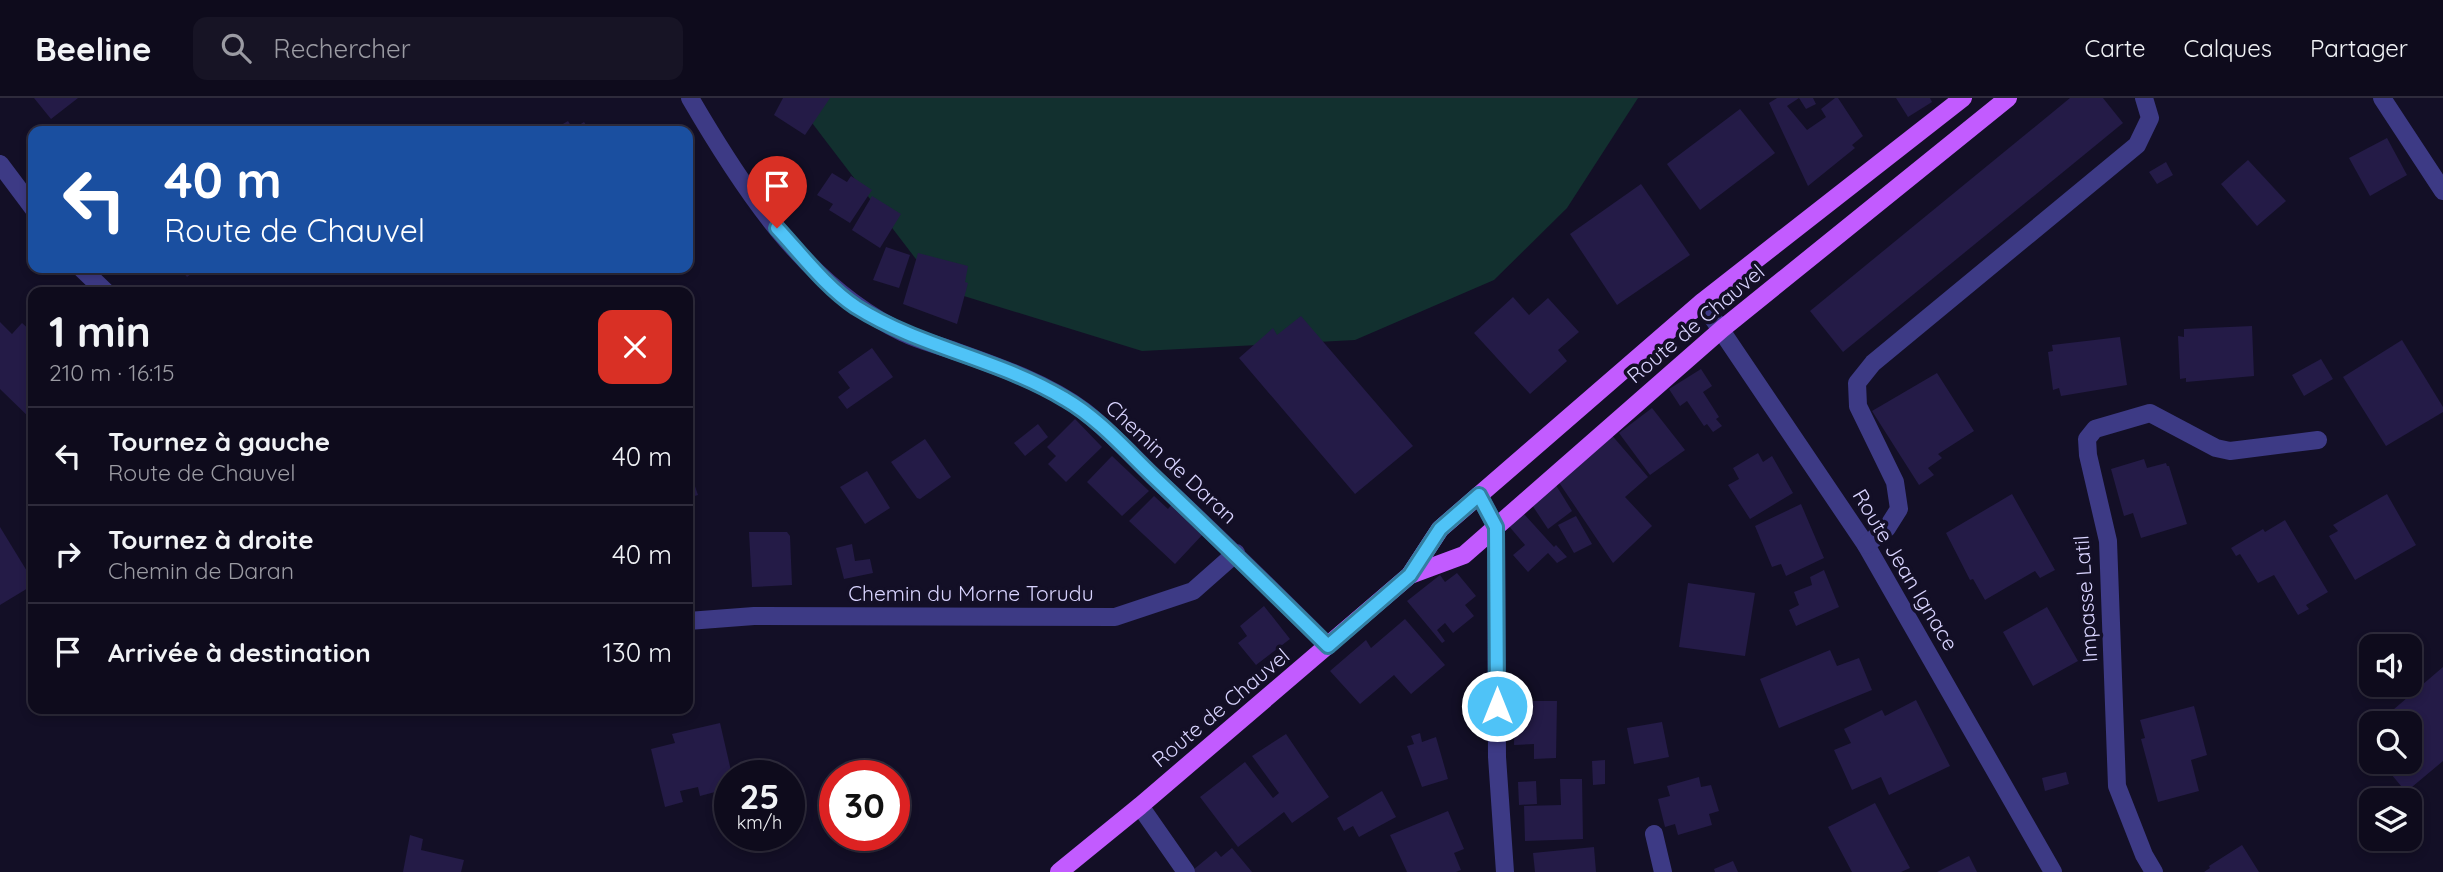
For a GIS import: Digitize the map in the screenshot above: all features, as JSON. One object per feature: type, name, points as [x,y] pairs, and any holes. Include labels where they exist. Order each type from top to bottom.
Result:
[{"type":"main road","name":"Route de Chauvel","points":[[1059,872],[1410,575],[1440,529],[1702,302],[1963,98]]},
{"type":"main road","name":"Route de Chauvel","points":[[1410,575],[1464,555],[1721,329],[2008,98]]},
{"type":"street","name":"Chemin de Daran","points":[[690,98],[720,149],[770,219],[822,278],[855,306],[905,334],[976,359],[1064,398],[1085,412],[1236,554],[1328,646]]},
{"type":"street","points":[[1866,545],[1887,528],[1899,509],[1895,482],[1858,406],[1857,383],[1873,363],[2137,145],[2150,118],[2144,98]]},
{"type":"street","points":[[2382,98],[2443,191]]},
{"type":"street","points":[[0,164],[28,201]]},
{"type":"street","points":[[86,273],[101,287]]},
{"type":"street","name":"Route Jean Ignace","points":[[1702,302],[1866,545],[2053,872]]},
{"type":"street","name":"Impasse Latil","points":[[2154,872],[2144,855],[2117,786],[2108,541],[2088,455],[2087,439],[2095,429],[2150,413],[2216,448],[2230,452],[2318,440]]},
{"type":"street","points":[[1479,495],[1496,527],[1497,757],[1504,872]]},
{"type":"street","name":"Chemin du Morne Torudu","points":[[693,621],[754,616],[1115,617],[1193,591],[1236,554]]},
{"type":"street","points":[[1140,806],[1186,872]]},
{"type":"street","points":[[1654,834],[1663,872]]},
{"type":"green space","points":[[793,98],[1638,98],[1567,208],[1494,280],[1355,340],[1142,351],[938,288]]},
{"type":"building","points":[[34,98],[78,98],[51,119]]},
{"type":"building","points":[[783,98],[830,98],[805,135],[774,115]]},
{"type":"building","points":[[1777,98],[1799,98],[1787,106],[1807,130],[1826,117],[1821,109],[1838,98],[1863,136],[1852,145],[1855,148],[1808,186],[1769,103]]},
{"type":"building","points":[[1799,98],[1813,98],[1816,104],[1806,109]]},
{"type":"building","points":[[1896,98],[1930,98],[1932,102],[1908,117]]},
{"type":"building","points":[[2070,98],[2103,98],[2123,123],[1843,352],[1810,311]]},
{"type":"building","points":[[1740,109],[1775,153],[1700,210],[1667,164]]},
{"type":"building","points":[[2387,138],[2407,175],[2370,196],[2349,158]]},
{"type":"building","points":[[2248,160],[2286,201],[2257,226],[2221,184]]},
{"type":"building","points":[[2166,162],[2173,175],[2157,184],[2149,172]]},
{"type":"building","points":[[832,173],[847,182],[851,176],[872,190],[850,223],[829,210],[833,204],[817,195]]},
{"type":"building","points":[[1641,184],[1690,255],[1617,305],[1570,234]]},
{"type":"building","points":[[872,196],[901,214],[880,248],[852,230]]},
{"type":"building","points":[[886,247],[910,255],[899,288],[873,280]]},
{"type":"building","points":[[918,253],[968,266],[965,282],[968,283],[957,324],[903,304]]},
{"type":"building","points":[[1513,297],[1529,315],[1548,298],[1579,332],[1558,350],[1567,361],[1530,394],[1474,333]]},
{"type":"building","points":[[1301,316],[1413,446],[1355,494],[1239,358],[1273,328],[1277,335]]},
{"type":"building","points":[[0,322],[12,334],[22,323],[28,328],[28,416],[0,389]]},
{"type":"building","points":[[2252,326],[2254,376],[2186,382],[2186,378],[2180,379],[2178,336],[2184,337],[2184,329]]},
{"type":"building","points":[[2120,337],[2127,385],[2061,396],[2059,388],[2053,390],[2048,352],[2053,351],[2052,345]]},
{"type":"building","points":[[2402,340],[2443,407],[2443,412],[2386,446],[2343,377]]},
{"type":"building","points":[[872,348],[893,377],[847,409],[838,397],[850,388],[838,372]]},
{"type":"building","points":[[2321,359],[2333,379],[2304,396],[2292,375]]},
{"type":"building","points":[[1701,369],[1712,386],[1703,392],[1722,426],[1713,432],[1707,424],[1704,426],[1687,401],[1680,406],[1669,389]]},
{"type":"building","points":[[1937,373],[1974,431],[1938,454],[1942,458],[1928,468],[1934,475],[1919,485],[1872,411]]},
{"type":"building","points":[[1652,408],[1685,450],[1650,475],[1619,433]]},
{"type":"building","points":[[1075,419],[1102,447],[1066,482],[1048,464],[1056,456],[1047,447]]},
{"type":"building","points":[[1038,424],[1048,437],[1025,456],[1014,443]]},
{"type":"building","points":[[1609,432],[1648,477],[1625,497],[1652,526],[1613,563],[1556,478]]},
{"type":"building","points":[[925,439],[951,477],[920,499],[891,462]]},
{"type":"building","points":[[1758,453],[1763,462],[1772,456],[1793,493],[1750,519],[1728,485],[1739,479],[1733,468]]},
{"type":"building","points":[[1112,456],[1149,491],[1122,516],[1087,482]]},
{"type":"building","points":[[2144,459],[2147,468],[2166,463],[2169,466],[2187,524],[2141,538],[2133,513],[2124,516],[2111,469]]},
{"type":"building","points":[[867,471],[890,508],[865,524],[840,487]]},
{"type":"building","points":[[1549,474],[1572,511],[1548,529],[1532,505]]},
{"type":"building","points":[[693,480],[698,495],[693,496]]},
{"type":"building","points":[[2012,494],[2055,570],[2040,578],[2035,571],[1985,600],[1973,579],[1970,580],[1946,533]]},
{"type":"building","points":[[2387,494],[2416,545],[2355,580],[2329,536],[2338,531],[2333,525]]},
{"type":"building","points":[[1154,496],[1168,509],[1172,504],[1204,533],[1175,564],[1129,521]]},
{"type":"building","points":[[1801,504],[1824,558],[1786,576],[1781,564],[1772,567],[1755,526]]},
{"type":"building","points":[[1523,513],[1554,547],[1556,545],[1567,557],[1557,563],[1548,553],[1528,572],[1513,555],[1525,545],[1508,525]]},
{"type":"building","points":[[1576,516],[1592,544],[1574,553],[1558,525]]},
{"type":"building","points":[[2285,520],[2328,592],[2306,605],[2309,609],[2298,615],[2274,575],[2258,583],[2240,554],[2236,556],[2231,548],[2263,529],[2265,532]]},
{"type":"building","points":[[0,527],[28,573],[28,588],[0,605]]},
{"type":"building","points":[[749,532],[787,532],[790,536],[792,585],[752,587]]},
{"type":"building","points":[[852,544],[855,561],[870,559],[873,573],[844,579],[836,548]]},
{"type":"building","points":[[1824,570],[1839,607],[1796,626],[1789,610],[1799,605],[1794,592],[1812,585],[1810,577]]},
{"type":"building","points":[[1457,573],[1476,596],[1465,605],[1474,616],[1453,633],[1445,623],[1437,630],[1445,641],[1442,643],[1407,601],[1440,575],[1445,582]]},
{"type":"building","points":[[1688,583],[1755,593],[1745,656],[1679,647]]},
{"type":"building","points":[[1264,606],[1290,639],[1256,665],[1238,643],[1247,636],[1240,626]]},
{"type":"building","points":[[2047,607],[2078,661],[2033,686],[2003,632]]},
{"type":"building","points":[[1405,619],[1445,665],[1411,694],[1394,675],[1360,704],[1330,671],[1366,640],[1371,648]]},
{"type":"building","points":[[1830,650],[1837,666],[1859,658],[1872,690],[1779,728],[1760,679]]},
{"type":"building","points":[[2443,667],[2443,761],[2411,788],[2403,788],[2391,774],[2422,774],[2422,711],[2392,711],[2408,697],[2422,697],[2422,685]]},
{"type":"building","points":[[1916,700],[1950,766],[1889,795],[1881,777],[1852,790],[1834,750],[1851,743],[1844,729],[1882,710],[1885,716]]},
{"type":"building","points":[[1515,701],[1557,701],[1556,758],[1534,759],[1534,744],[1514,745]]},
{"type":"building","points":[[2194,706],[2207,755],[2191,760],[2199,791],[2158,802],[2141,739],[2145,738],[2140,720]]},
{"type":"building","points":[[1662,722],[1669,757],[1634,764],[1627,728]]},
{"type":"building","points":[[720,723],[729,760],[714,760],[714,792],[700,796],[698,787],[680,791],[683,802],[665,807],[651,749],[675,743],[672,734]]},
{"type":"building","points":[[1420,733],[1422,742],[1436,737],[1448,779],[1422,787],[1407,746],[1414,744],[1411,736]]},
{"type":"building","points":[[1286,734],[1329,797],[1292,823],[1284,812],[1238,847],[1200,797],[1245,762],[1273,798],[1279,793],[1252,756]]},
{"type":"building","points":[[1605,760],[1605,784],[1593,785],[1592,761]]},
{"type":"building","points":[[2066,772],[2069,784],[2045,791],[2042,778]]},
{"type":"building","points":[[1699,777],[1701,787],[1711,785],[1719,811],[1709,814],[1712,825],[1678,835],[1675,824],[1665,827],[1658,799],[1670,796],[1667,786]]},
{"type":"building","points":[[1560,779],[1582,779],[1583,839],[1525,841],[1524,806],[1561,805]]},
{"type":"building","points":[[1536,781],[1537,804],[1519,805],[1518,782]]},
{"type":"building","points":[[1382,791],[1396,817],[1359,837],[1353,826],[1344,831],[1337,818]]},
{"type":"building","points":[[1875,803],[1910,868],[1901,872],[1852,872],[1828,827]]},
{"type":"building","points":[[1448,811],[1464,849],[1454,853],[1461,870],[1407,872],[1390,835]]},
{"type":"building","points":[[410,835],[423,839],[421,850],[464,860],[461,872],[403,872]]},
{"type":"building","points":[[2242,845],[2259,872],[2204,872],[2209,866]]},
{"type":"building","points":[[1594,847],[1596,872],[1535,872],[1533,853]]},
{"type":"building","points":[[1232,848],[1252,872],[1193,870],[1216,851],[1221,857]]},
{"type":"building","points":[[1969,856],[1977,872],[1937,872]]},
{"type":"building","points":[[1733,861],[1738,872],[1715,872],[1714,869]]},
{"type":"route","points":[[777,228],[822,278],[855,306],[905,334],[1037,384],[1085,412],[1236,554],[1328,646],[1410,575],[1440,529],[1479,495],[1496,527],[1497,706]]}]
